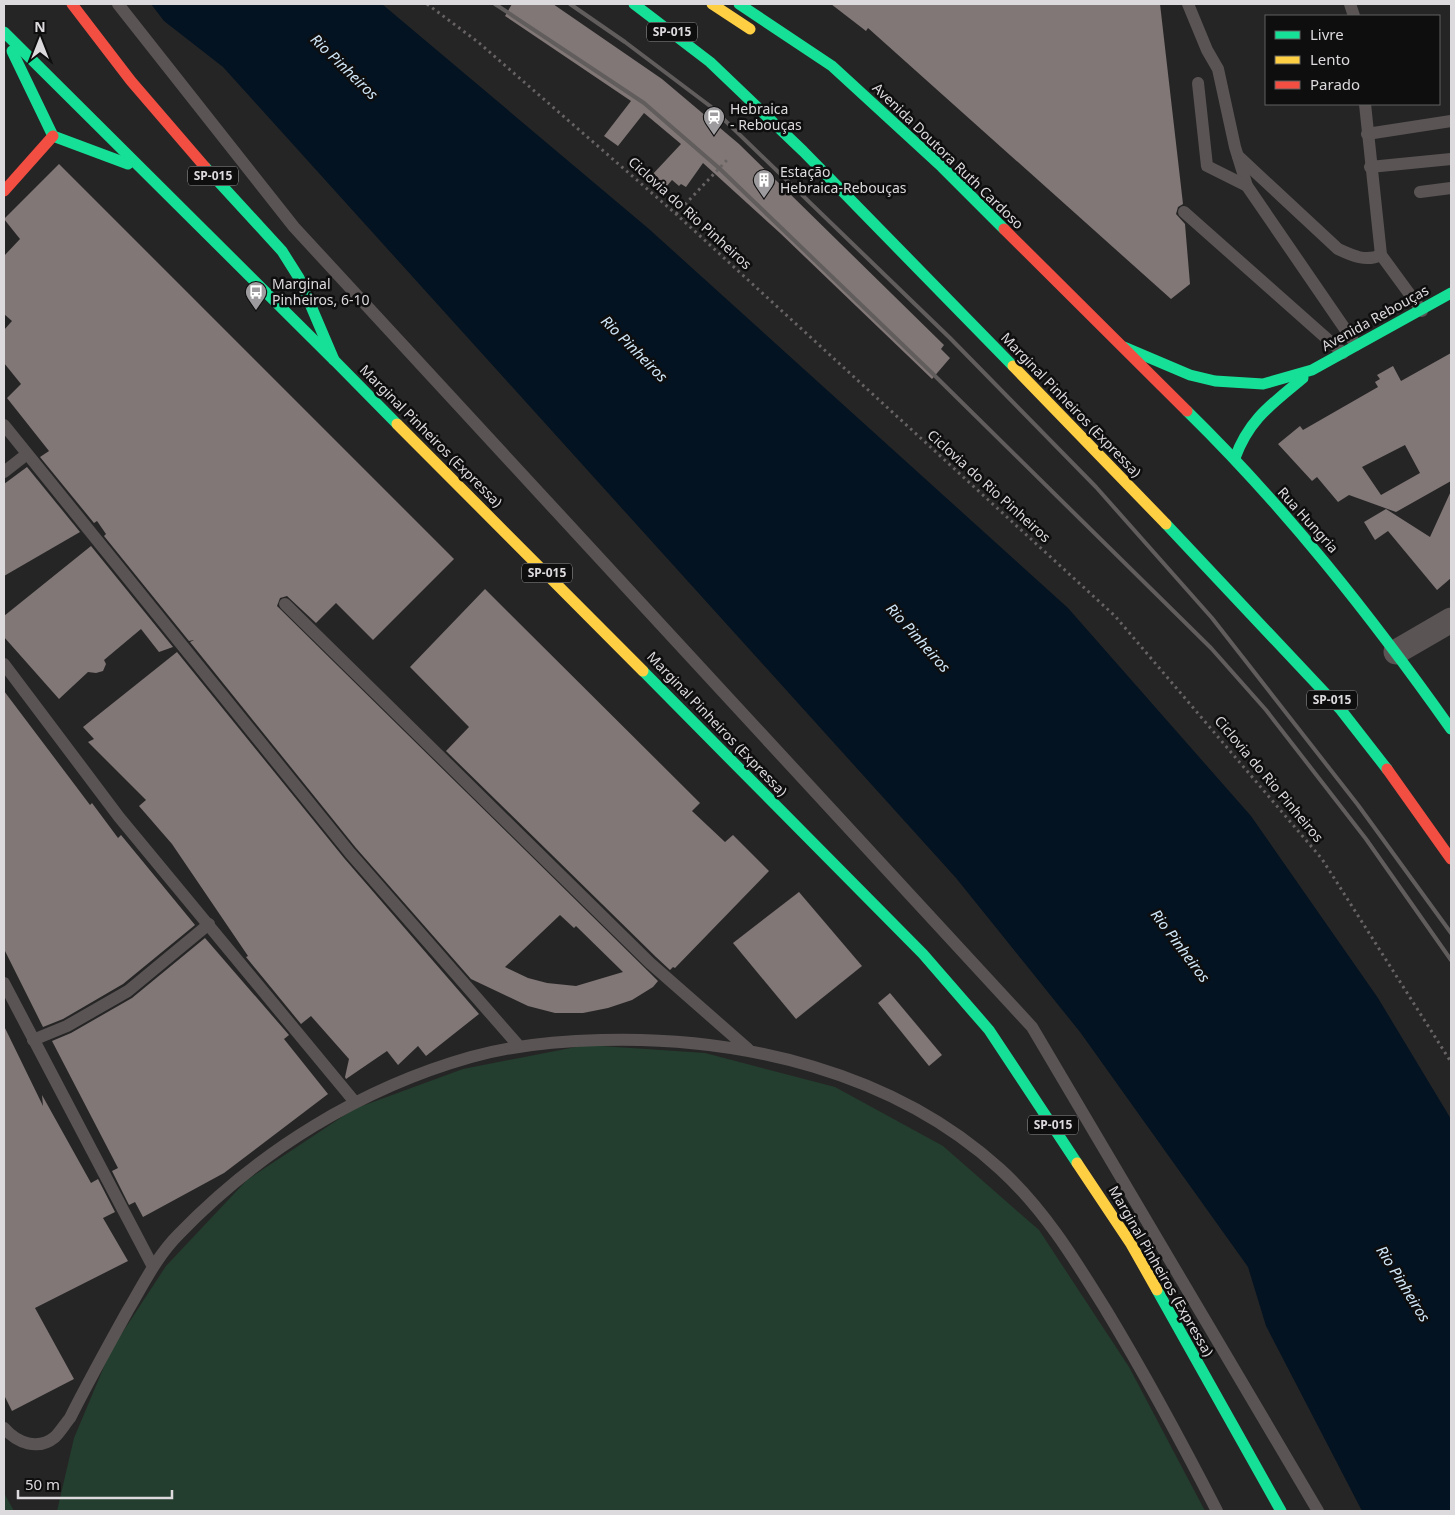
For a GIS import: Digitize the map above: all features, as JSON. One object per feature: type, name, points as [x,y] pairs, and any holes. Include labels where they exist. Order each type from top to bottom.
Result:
[{"type":"main road","name":"Marginal Pinheiros (Expressa)","points":[[72,4],[131,80],[191,152],[282,252],[299,278],[334,360],[923,954],[990,1030],[1131,1244],[1281,1511]]},
{"type":"main road","name":"Marginal Pinheiros (Expressa)","points":[[634,4],[710,62],[796,144],[1196,554],[1341,710],[1393,776],[1451,859]]},
{"type":"main road","points":[[712,4],[756,33]]},
{"type":"main road","name":"Avenida Doutora Ruth Cardoso","points":[[739,4],[832,66],[942,167],[1124,347]]},
{"type":"main road","points":[[6,35],[13,54],[53,136],[140,168]]},
{"type":"main road","points":[[6,35],[334,360]]},
{"type":"main road","points":[[885,130],[921,156],[942,167]]},
{"type":"main road","points":[[4,191],[53,136]]},
{"type":"main road","name":"Avenida Rebouças","points":[[1235,458],[1244,431],[1257,416],[1312,370],[1422,311],[1451,293]]},
{"type":"main road","name":"Avenida Rebouças","points":[[1124,347],[1190,375],[1232,384],[1263,384],[1312,370]]},
{"type":"main road","name":"Rua Hungria","points":[[1124,347],[1235,458],[1328,565],[1396,652],[1451,729]]},
{"type":"street","points":[[1396,652],[1451,620]]},
{"type":"lane","points":[[118,4],[294,226],[1032,1027],[1318,1511]]},
{"type":"lane","points":[[1188,4],[1207,50],[1218,69],[1237,155],[1247,186],[1356,346]]},
{"type":"lane","points":[[1198,83],[1207,166],[1247,186]]},
{"type":"lane","points":[[1365,105],[1370,167],[1381,254],[1422,311]]},
{"type":"lane","points":[[1367,134],[1451,121]]},
{"type":"lane","points":[[1237,155],[1338,249],[1355,257],[1372,259],[1381,254]]},
{"type":"lane","points":[[1370,167],[1451,160]]},
{"type":"lane","points":[[1420,192],[1451,188]]},
{"type":"lane","points":[[1184,212],[1343,353]]},
{"type":"lane","points":[[4,425],[350,853],[518,1045]]},
{"type":"lane","points":[[4,472],[27,454]]},
{"type":"lane","points":[[285,604],[650,963],[748,1050]]},
{"type":"lane","points":[[4,664],[119,817],[210,924],[354,1102]]},
{"type":"lane","points":[[33,1040],[67,1026],[128,991],[210,924]]},
{"type":"lane","points":[[4,983],[152,1265]]},
{"type":"lane","points":[[4,1428],[14,1439],[37,1445],[54,1437],[70,1418],[152,1265],[177,1236],[216,1199],[249,1172],[317,1124],[354,1102],[397,1082],[461,1060],[518,1045],[570,1041],[665,1040],[748,1050],[822,1069],[889,1096],[937,1120],[972,1144],[1003,1171],[1043,1215],[1076,1261],[1151,1384],[1218,1511]]},
{"type":"path","name":"Ciclovia do Rio Pinheiros","points":[[426,4],[478,42],[676,214],[1116,616],[1322,859],[1451,1062]]},
{"type":"path","points":[[676,214],[727,160]]},
{"type":"green space","points":[[586,1045],[705,1053],[835,1087],[943,1146],[1039,1230],[1129,1367],[1205,1511],[57,1511],[74,1438],[111,1350],[166,1266],[247,1180],[354,1109],[463,1069]]},
{"type":"green space","points":[[4,1493],[14,1511],[4,1511]]},
{"type":"water","name":"Rio Pinheiros","points":[[151,4],[382,4],[649,229],[1068,608],[1251,816],[1378,998],[1451,1119],[1451,1511],[1362,1511],[1266,1326],[1248,1267],[1080,1032],[956,878],[223,67],[164,21]]},
{"type":"building","name":"Estação Hebraica-Rebouças","points":[[512,4],[553,4],[662,79],[739,144],[944,345],[941,349],[950,358],[932,379],[780,233],[703,163],[686,187],[681,184],[679,186],[672,180],[666,187],[652,175],[681,144],[644,113],[618,146],[604,136],[631,101],[505,16]]},
{"type":"building","points":[[831,4],[1160,4],[1183,204],[1178,207],[1176,214],[1185,224],[1190,284],[1171,299],[868,28],[866,31]]},
{"type":"building","points":[[59,164],[454,559],[373,640],[336,603],[316,623],[287,596],[280,598],[277,606],[658,981],[653,987],[632,1000],[608,1008],[583,1013],[555,1013],[528,1006],[471,979],[356,848],[190,642],[194,640],[189,641],[104,536],[106,534],[97,521],[94,523],[40,457],[49,451],[7,398],[21,384],[4,363],[4,330],[12,321],[4,314],[4,256],[20,239],[4,219]],"holes":[[[560,915],[574,928],[576,926],[623,972],[576,986],[547,983],[528,978],[505,967]]]},
{"type":"building","points":[[1451,353],[1451,481],[1396,512],[1349,495],[1338,502],[1317,477],[1312,481],[1278,444],[1300,426],[1303,430],[1378,387],[1375,382],[1380,379],[1377,375],[1393,366],[1401,381]],"holes":[[[1405,445],[1420,473],[1381,495],[1362,467]]]},
{"type":"building","points":[[27,467],[80,532],[4,576],[4,484]]},
{"type":"building","points":[[1451,491],[1451,578],[1437,590],[1388,531],[1375,540],[1364,522],[1386,509],[1430,537]]},
{"type":"building","points":[[91,546],[173,647],[159,652],[141,629],[104,660],[106,664],[103,671],[96,673],[88,672],[59,699],[4,637],[4,616]]},
{"type":"building","points":[[485,589],[700,803],[692,811],[725,842],[733,835],[769,871],[675,968],[673,967],[670,970],[656,957],[446,751],[469,727],[410,667]]},
{"type":"building","points":[[177,652],[344,858],[479,1014],[426,1056],[418,1046],[398,1065],[387,1051],[346,1079],[349,1059],[311,1016],[301,1024],[246,957],[248,956],[172,844],[139,806],[146,800],[88,742],[94,739],[83,727]]},
{"type":"building","points":[[4,691],[90,805],[92,803],[118,838],[121,835],[195,925],[123,984],[63,1019],[43,1027],[4,949]]},
{"type":"building","points":[[799,892],[862,966],[796,1019],[733,943]]},
{"type":"building","points":[[205,938],[289,1035],[284,1039],[328,1094],[224,1173],[143,1217],[135,1202],[129,1205],[112,1171],[118,1168],[52,1041],[71,1033],[132,998]]},
{"type":"building","points":[[890,993],[942,1055],[929,1066],[878,1003]]},
{"type":"building","points":[[4,1026],[43,1106],[42,1095],[91,1183],[98,1179],[115,1212],[103,1218],[128,1261],[35,1308],[74,1379],[12,1411],[4,1395]]},
{"type":"railway","points":[[495,4],[644,103],[719,168],[932,373],[1211,648],[1266,710],[1366,839],[1451,960]]},
{"type":"railway","points":[[570,4],[625,42],[710,106],[950,338],[1096,487],[1212,618],[1358,805],[1451,933]]},
{"type":"traffic: fast","points":[[634,4],[710,62],[803,151],[1013,366]]},
{"type":"traffic: fast","points":[[739,4],[832,66],[942,167],[1004,229]]},
{"type":"traffic: fast","points":[[4,32],[334,360]]},
{"type":"traffic: fast","points":[[12,51],[53,136],[128,164]]},
{"type":"traffic: fast","points":[[205,167],[282,251],[299,278],[334,360],[397,424]]},
{"type":"traffic: fast","points":[[1124,347],[1190,375],[1215,381],[1263,384],[1312,370],[1451,293]]},
{"type":"traffic: fast","points":[[1235,458],[1254,422],[1303,378]]},
{"type":"traffic: fast","points":[[1187,411],[1293,524],[1390,645],[1451,729]]},
{"type":"traffic: fast","points":[[1166,524],[1341,710],[1387,769]]},
{"type":"traffic: fast","points":[[643,671],[923,954],[989,1030],[1077,1163]]},
{"type":"traffic: fast","points":[[1157,1290],[1281,1511]]},
{"type":"traffic: slow","points":[[712,4],[750,29]]},
{"type":"traffic: slow","points":[[1013,366],[1166,524]]},
{"type":"traffic: slow","points":[[397,424],[643,671]]},
{"type":"traffic: slow","points":[[1077,1163],[1131,1244],[1157,1290]]},
{"type":"traffic: jam","points":[[72,4],[131,81],[205,167]]},
{"type":"traffic: jam","points":[[4,191],[53,136]]},
{"type":"traffic: jam","points":[[1004,229],[1187,411]]},
{"type":"traffic: jam","points":[[1387,769],[1451,859]]},
{"type":"place","name":"Hebraica - Rebouças","points":[[714,136]]},
{"type":"place","name":"Estação Hebraica-Rebouças","points":[[764,199]]},
{"type":"place","name":"Marginal Pinheiros, 6-10","points":[[256,311]]}]
